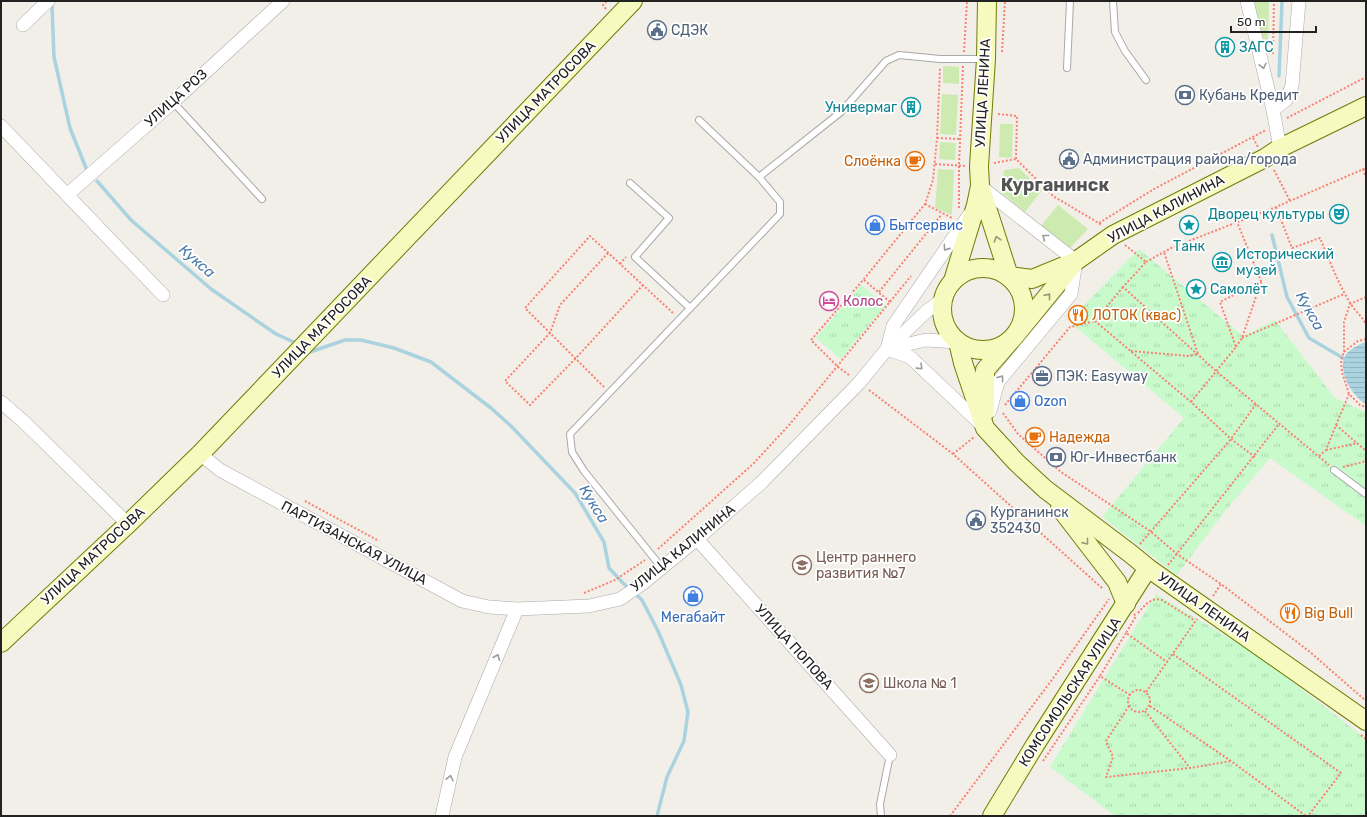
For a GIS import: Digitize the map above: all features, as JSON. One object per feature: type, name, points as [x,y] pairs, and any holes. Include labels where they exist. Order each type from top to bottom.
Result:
[{"type":"street","points":[[23,25],[48,1]]},
{"type":"street","name":"УЛИЦА РОЗ","points":[[68,194],[173,102],[283,1]]},
{"type":"street","name":"УЛИЦА МАТРОСОВА","points":[[1,643],[200,454],[633,1]]},
{"type":"street","name":"УЛИЦА ЛЕНИНА","points":[[953,281],[976,205],[980,186],[979,166],[986,59],[987,1]]},
{"type":"street","points":[[1246,1],[1273,110],[1280,148]]},
{"type":"street","points":[[1273,110],[1286,100],[1292,86],[1299,1]]},
{"type":"street","name":"УЛИЦА КАЛИНИНА","points":[[1009,276],[1032,279],[1076,261],[1112,235],[1265,158],[1280,148],[1366,106]]},
{"type":"street","points":[[1,126],[68,194],[163,295]]},
{"type":"street","points":[[980,186],[1076,261],[1071,294],[998,382],[985,428]]},
{"type":"street","name":"УЛИЦА ЛЕНИНА","points":[[980,186],[1009,276]]},
{"type":"street","name":"УЛИЦА КАЛИНИНА","points":[[887,349],[893,326],[976,205]]},
{"type":"street","name":"УЛИЦА КАЛИНИНА","points":[[1014,337],[1076,261]]},
{"type":"street","points":[[985,428],[985,370],[1014,337],[1021,328],[1025,305],[1020,289],[1009,276],[997,270],[983,268],[970,269],[953,281],[947,289],[943,299],[942,311],[944,323],[958,342],[972,349],[987,350],[1007,344],[1014,337]]},
{"type":"street","name":"УЛИЦА КАЛИНИНА","points":[[517,610],[589,606],[620,599],[642,584],[697,539],[762,482],[860,383],[887,349],[927,311],[943,299]]},
{"type":"street","points":[[887,349],[926,340],[958,342]]},
{"type":"street","name":"УЛИЦА ЛЕНИНА","points":[[958,342],[963,363],[985,428]]},
{"type":"street","name":"УЛИЦА ЛЕНИНА","points":[[887,349],[910,357],[985,428],[1016,462],[1045,490],[1154,572],[1201,617],[1363,728]]},
{"type":"street","points":[[1,402],[29,427],[128,524]]},
{"type":"street","name":"ПАРТИЗАНСКАЯ УЛИЦА","points":[[200,454],[220,470],[462,601],[488,607],[517,610]]},
{"type":"street","name":"УЛИЦА ЛЕНИНА","points":[[1045,490],[1117,582],[1128,609]]},
{"type":"street","name":"УЛИЦА ПОПОВА","points":[[697,539],[890,755]]},
{"type":"street","name":"КОМСОМОЛЬСКАЯ УЛИЦА","points":[[992,816],[1154,572]]},
{"type":"street","points":[[442,816],[455,757],[517,610]]},
{"type":"lane","points":[[1067,68],[1070,1]]},
{"type":"lane","points":[[1113,1],[1115,32],[1124,51],[1146,80]]},
{"type":"lane","points":[[759,177],[841,112],[886,61],[899,55],[940,59],[986,59]]},
{"type":"lane","points":[[173,102],[262,199]]},
{"type":"lane","points":[[662,568],[584,471],[572,452],[570,434],[780,214],[780,202],[759,177],[699,120]]},
{"type":"lane","points":[[630,183],[669,218],[635,257],[690,308]]},
{"type":"lane","points":[[1334,470],[1366,494]]},
{"type":"lane","points":[[881,816],[880,804],[890,755]]},
{"type":"path","points":[[959,213],[960,139],[967,1]]},
{"type":"path","points":[[1273,54],[1274,1]]},
{"type":"path","points":[[940,59],[937,138],[933,180],[925,204],[864,279],[811,340],[838,367],[953,454],[1105,591]]},
{"type":"path","points":[[1099,223],[1154,190],[1366,77]]},
{"type":"path","points":[[998,114],[1017,116],[1016,159],[1053,196],[1099,223],[1146,262]]},
{"type":"path","points":[[937,138],[960,139]]},
{"type":"path","points":[[934,164],[959,166]]},
{"type":"path","points":[[1366,168],[1276,207],[1164,252],[1146,262],[1095,321],[1070,327],[1001,410],[1018,434],[1061,472],[1150,531],[1177,554],[1221,584],[1310,652],[1366,701]]},
{"type":"path","points":[[1363,169],[1366,178]]},
{"type":"path","points":[[925,204],[942,214],[959,221]]},
{"type":"path","points":[[1276,207],[1292,248],[1320,238],[1344,294],[1350,304],[1361,315],[1366,324]]},
{"type":"path","points":[[879,292],[942,214]]},
{"type":"path","points":[[950,223],[952,218]]},
{"type":"path","points":[[1191,402],[1242,338],[1261,281],[1237,222]]},
{"type":"path","points":[[609,392],[525,308],[590,236],[679,319]]},
{"type":"path","points":[[1164,252],[1198,354]]},
{"type":"path","points":[[608,253],[560,305],[550,333],[505,381],[530,405],[576,358],[643,285]]},
{"type":"path","points":[[582,594],[615,580],[651,555],[753,464],[790,424],[838,367],[913,273]]},
{"type":"path","points":[[864,279],[890,302]]},
{"type":"path","points":[[1236,347],[1220,302],[1261,281]]},
{"type":"path","points":[[1123,287],[1216,371],[1334,470],[1363,462],[1366,458]]},
{"type":"path","points":[[1242,338],[1344,294]]},
{"type":"path","points":[[1366,297],[1350,304],[1344,322],[1344,352],[1341,360],[1342,372],[1349,394],[1360,405],[1366,407]]},
{"type":"path","points":[[1095,321],[1191,402],[1231,439],[1255,457]]},
{"type":"path","points":[[1344,352],[1358,340],[1366,339]]},
{"type":"path","points":[[1129,351],[1188,356],[1198,354]]},
{"type":"path","points":[[1319,456],[1326,450],[1349,394]]},
{"type":"path","points":[[1131,554],[1231,439],[1256,404]]},
{"type":"path","points":[[1154,572],[1177,554],[1280,424]]},
{"type":"path","points":[[1336,425],[1366,451]]},
{"type":"path","points":[[953,454],[985,428]]},
{"type":"path","points":[[1326,450],[1358,443]]},
{"type":"path","points":[[299,498],[380,541]]},
{"type":"path","points":[[1146,692],[1201,617],[1221,584]]},
{"type":"path","points":[[950,816],[1054,677],[1111,596],[1128,609]]},
{"type":"path","points":[[1128,609],[1157,598],[1201,617]]},
{"type":"path","points":[[1040,767],[1100,676],[1126,632],[1128,609]]},
{"type":"path","points":[[1126,632],[1167,662]]},
{"type":"path","points":[[1150,706],[1231,761],[1307,816],[1341,773],[1173,654]]},
{"type":"path","points":[[1100,676],[1130,695]]},
{"type":"path","points":[[1129,706],[1139,713],[1145,712],[1150,706],[1151,701],[1146,692],[1140,690],[1134,691],[1130,695],[1128,701],[1129,706],[1106,741],[1113,757],[1106,777],[1190,768],[1231,761]]},
{"type":"path","points":[[1145,712],[1190,768]]},
{"type":"path","points":[[1363,728],[1366,739]]},
{"type":"green space","points":[[1252,1],[1269,1],[1268,49],[1265,49]]},
{"type":"green space","points":[[943,66],[959,67],[959,84],[943,83]]},
{"type":"green space","points":[[942,94],[958,95],[956,135],[940,134]]},
{"type":"green space","points":[[1000,124],[1013,124],[1012,158],[999,157]]},
{"type":"green space","points":[[940,142],[956,143],[955,160],[939,159]]},
{"type":"green space","points":[[1019,168],[1042,190],[1025,212],[1002,193],[1004,170]]},
{"type":"green space","points":[[938,169],[954,170],[952,215],[935,208]]},
{"type":"green space","points":[[1058,205],[1088,229],[1068,250],[1041,226]]},
{"type":"green space","points":[[1139,249],[1243,336],[1275,320],[1335,398],[1366,412],[1366,526],[1270,458],[1225,511],[1177,575],[1102,517],[1184,418],[1071,323],[1087,302]]},
{"type":"green space","points":[[861,285],[886,305],[841,359],[816,338]]},
{"type":"green space","points":[[1156,594],[1259,656],[1366,739],[1366,816],[1115,816],[1050,767]]},
{"type":"water","points":[[1366,342],[1366,404],[1355,395],[1351,389],[1344,374],[1343,366],[1347,353],[1356,346]]},
{"type":"waterway","name":"Кукса","points":[[1279,76],[1282,1]]},
{"type":"waterway","name":"Кукса","points":[[52,6],[54,57],[70,128],[86,168]]},
{"type":"waterway","name":"Кукса","points":[[97,181],[131,220],[211,289],[276,334],[296,343]]},
{"type":"waterway","name":"Кукса","points":[[1272,235],[1287,297],[1309,338],[1348,361]]},
{"type":"waterway","name":"Кукса","points":[[310,352],[345,340],[361,340],[394,348],[431,362],[491,408],[511,426],[575,493],[604,542],[609,568],[642,600],[658,631],[681,685],[688,712],[684,741],[667,777],[657,816]]},
{"type":"place","name":"СДЭК","points":[[657,30]]},
{"type":"place","name":"ЗАГС","points":[[1225,47]]},
{"type":"place","name":"Кубань Кредит","points":[[1185,95]]},
{"type":"place","name":"Универмаг","points":[[911,107]]},
{"type":"place","name":"Администрация района/города","points":[[1069,159]]},
{"type":"place","name":"Слоёнка","points":[[915,161]]},
{"type":"place","name":"Дворец культуры","points":[[1339,214]]},
{"type":"place","name":"Бытсервис","points":[[875,225]]},
{"type":"place","name":"Танк","points":[[1189,225]]},
{"type":"place","name":"Исторический музей","points":[[1222,262]]},
{"type":"place","name":"Самолёт","points":[[1196,289]]},
{"type":"place","name":"Колос","points":[[829,301]]},
{"type":"place","name":"ЛОТОК (квас)","points":[[1078,315]]},
{"type":"place","name":"ПЭК: Easyway","points":[[1042,376]]},
{"type":"place","name":"Ozon","points":[[1020,401]]},
{"type":"place","name":"Надежда","points":[[1035,437]]},
{"type":"place","name":"Юг-Инвестбанк","points":[[1056,457]]},
{"type":"place","name":"Курганинск 352430","points":[[976,520]]},
{"type":"place","name":"Центр раннего развития №7","points":[[802,565]]},
{"type":"place","name":"Мегабайт","points":[[693,596]]},
{"type":"place","name":"Big Bull","points":[[1290,613]]},
{"type":"place","name":"Школа № 1","points":[[869,683]]},
{"type":"district","name":"Курганинск","points":[[1055,185]]}]
